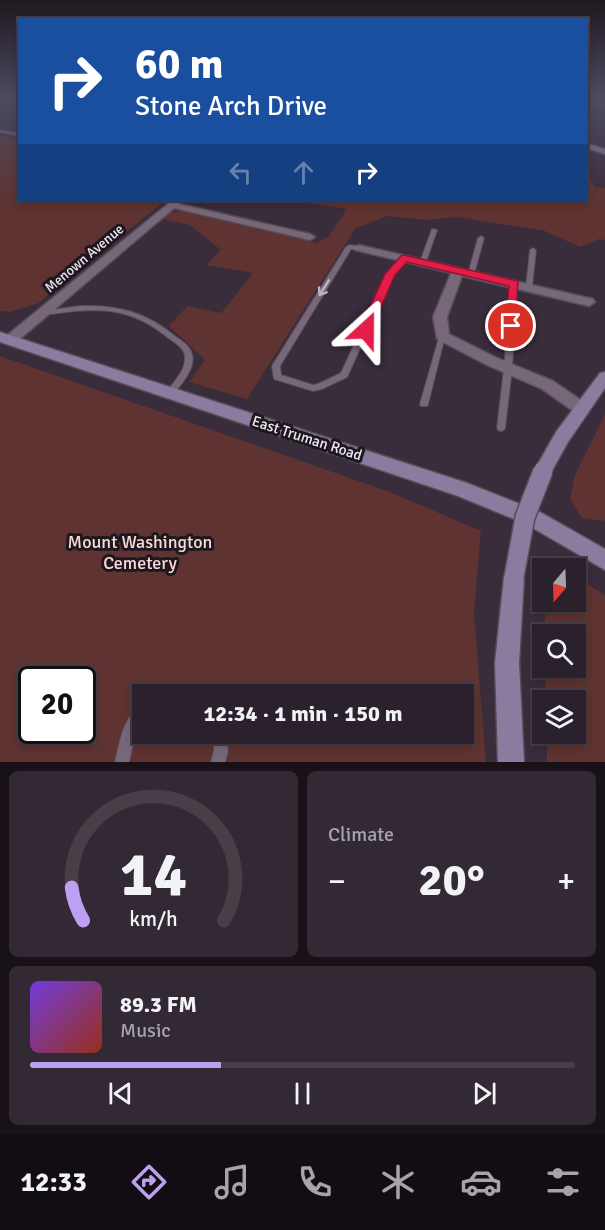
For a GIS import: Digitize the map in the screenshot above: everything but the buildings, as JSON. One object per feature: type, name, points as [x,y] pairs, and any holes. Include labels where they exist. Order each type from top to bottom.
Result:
[{"type":"main road","points":[[588,146],[605,152]]},
{"type":"main road","name":"East Truman Road","points":[[5,339],[462,489],[533,518],[605,560]]},
{"type":"main road","points":[[511,762],[507,663],[514,577],[525,517],[543,471],[605,377]]},
{"type":"street","points":[[175,202],[310,237]]},
{"type":"street","name":"Menown Avenue","points":[[5,339],[43,313],[175,202]]},
{"type":"street","points":[[358,248],[589,302]]},
{"type":"street","points":[[465,272],[441,317],[442,336],[508,369],[527,384],[561,402],[582,409]]},
{"type":"lane","points":[[423,262],[434,230]]},
{"type":"lane","points":[[465,272],[481,238]]},
{"type":"lane","points":[[358,248],[349,247],[276,366],[277,377],[313,388],[344,375],[390,274],[404,258]]},
{"type":"lane","points":[[529,287],[533,250]]},
{"type":"lane","points":[[501,428],[514,284]]},
{"type":"lane","points":[[43,313],[90,307],[116,308],[136,313],[166,331],[188,350],[189,357],[184,373],[170,393]]},
{"type":"lane","points":[[424,404],[442,336]]},
{"type":"lane","points":[[122,762],[132,728]]},
{"type":"lane","points":[[218,762],[220,744]]},
{"type":"green space","points":[[0,136],[18,140],[18,201],[165,201],[39,303],[10,312],[0,311]]},
{"type":"green space","points":[[588,177],[595,187],[605,188],[605,240],[599,239],[580,247],[545,231],[457,217],[428,220],[387,216],[355,229],[247,399],[189,382],[205,360],[169,326],[187,306],[221,313],[253,273],[206,265],[221,250],[190,225],[161,219],[170,212],[184,211],[317,243],[329,236],[347,209],[295,201],[588,201]]},
{"type":"green space","name":"Mount Washington Cemetery","points":[[0,356],[390,492],[481,531],[474,613],[486,762],[0,762]]},
{"type":"green space","points":[[605,414],[605,521],[582,518],[570,500],[575,475]]},
{"type":"green space","points":[[586,583],[605,595],[605,762],[547,762],[547,744],[586,744],[586,690],[546,690],[545,678],[586,678],[586,624],[544,624],[546,612],[586,612]]},
{"type":"route","points":[[366,330],[390,274],[404,258],[514,284],[511,326]]}]
